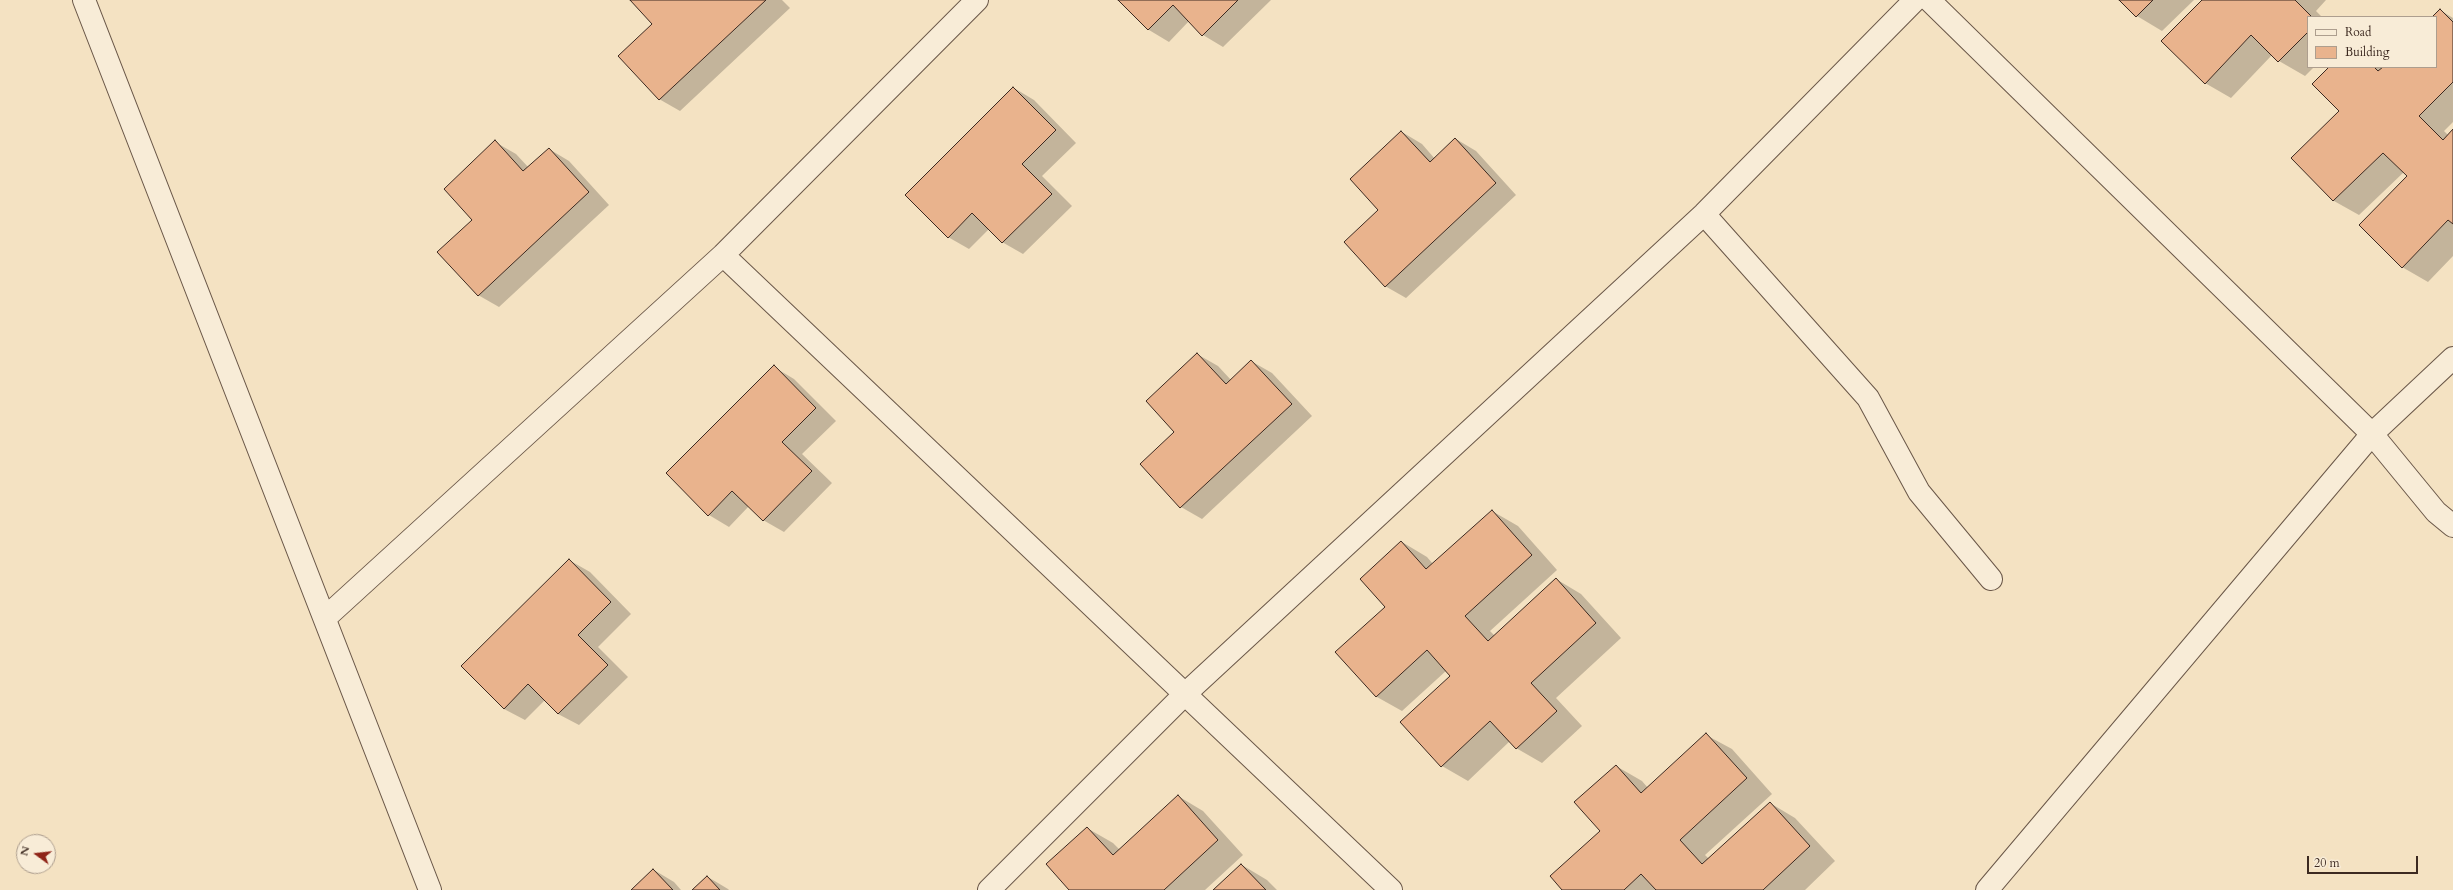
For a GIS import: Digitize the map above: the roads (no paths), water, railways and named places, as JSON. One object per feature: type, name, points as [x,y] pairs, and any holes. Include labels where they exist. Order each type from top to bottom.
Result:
[{"type":"street","points":[[84,0],[430,890]]},
{"type":"street","points":[[325,618],[723,255],[977,0]]},
{"type":"street","points":[[989,890],[1184,694],[1704,214],[1915,0]]},
{"type":"street","points":[[1929,0],[2372,434],[2436,512],[2453,526]]},
{"type":"street","points":[[1704,214],[1868,398],[1919,492],[1991,579]]},
{"type":"street","points":[[723,255],[1391,890]]},
{"type":"street","points":[[1987,890],[2372,434],[2453,358]]}]
